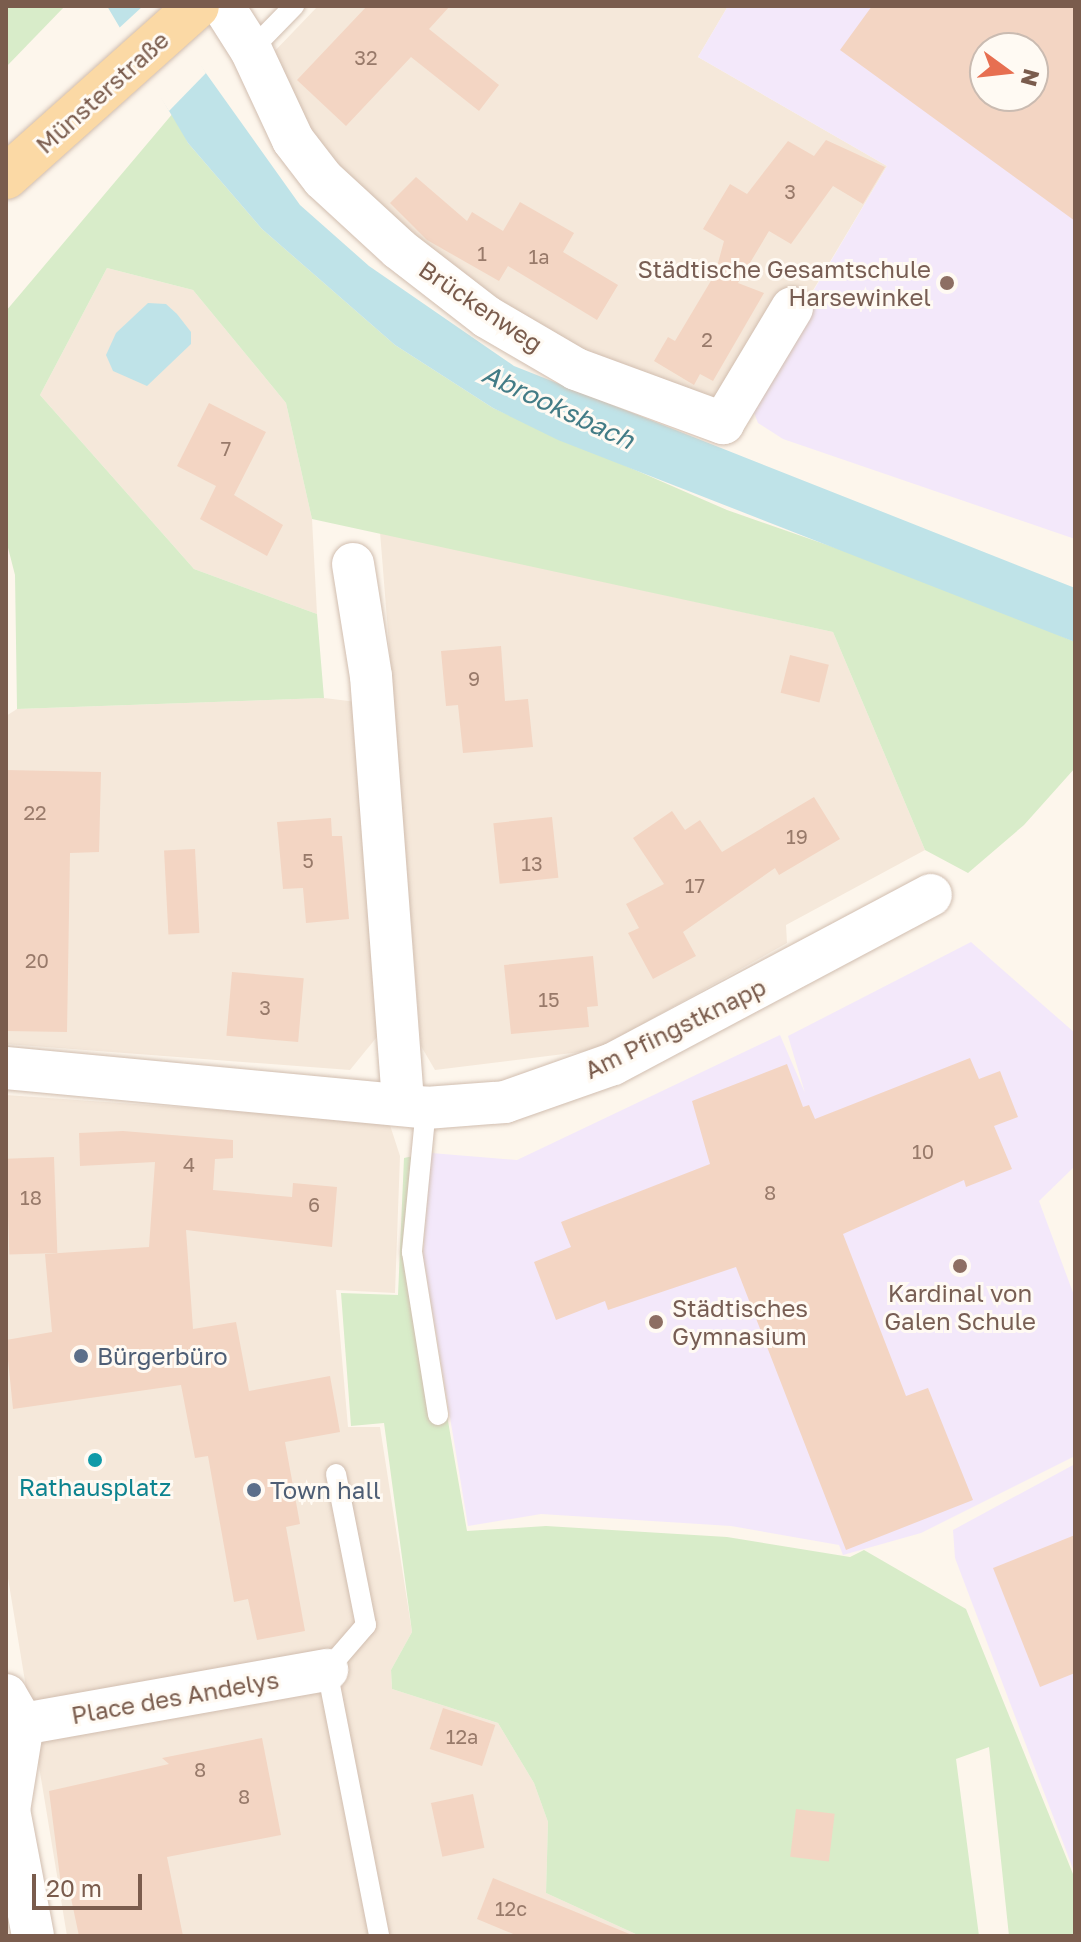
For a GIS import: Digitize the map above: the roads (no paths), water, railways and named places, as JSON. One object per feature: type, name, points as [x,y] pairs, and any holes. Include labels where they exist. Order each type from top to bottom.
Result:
[{"type":"main road","name":"Münsterstraße","points":[[6,177],[204,7]]},
{"type":"street","name":"Brückenweg","points":[[204,7],[251,50],[293,140],[358,214],[487,317],[576,369],[723,423],[792,308]]},
{"type":"street","points":[[353,564],[371,676],[414,1107]]},
{"type":"street","name":"Am Pfingstknapp","points":[[6,1068],[414,1107],[505,1102],[613,1064],[931,895]]},
{"type":"street","name":"Place des Andelys","points":[[14,1710],[198,1691],[327,1670]]},
{"type":"street","points":[[14,1710],[8,1810],[33,1936]]},
{"type":"lane","points":[[251,50],[294,6]]},
{"type":"lane","points":[[414,1107],[412,1252],[438,1415]]},
{"type":"lane","points":[[336,1474],[366,1625],[327,1670],[379,1936]]},
{"type":"water","name":"Abrooksbach","points":[[107,6],[158,6],[300,205],[369,266],[514,366],[1075,588],[1075,642],[558,440],[493,408],[395,345],[262,229],[188,143]]},
{"type":"water","points":[[148,303],[166,304],[177,314],[191,332],[191,344],[147,386],[113,371],[106,355],[116,333]]},
{"type":"place","name":"Städtische Gesamtschule Harsewinkel","points":[[947,283]]},
{"type":"place","name":"Kardinal von Galen Schule","points":[[960,1266]]},
{"type":"place","name":"Städtisches Gymnasium","points":[[656,1322]]},
{"type":"place","name":"Bürgerbüro","points":[[81,1356]]},
{"type":"place","name":"Rathausplatz","points":[[95,1460]]},
{"type":"place","name":"Town hall","points":[[254,1490]]}]
